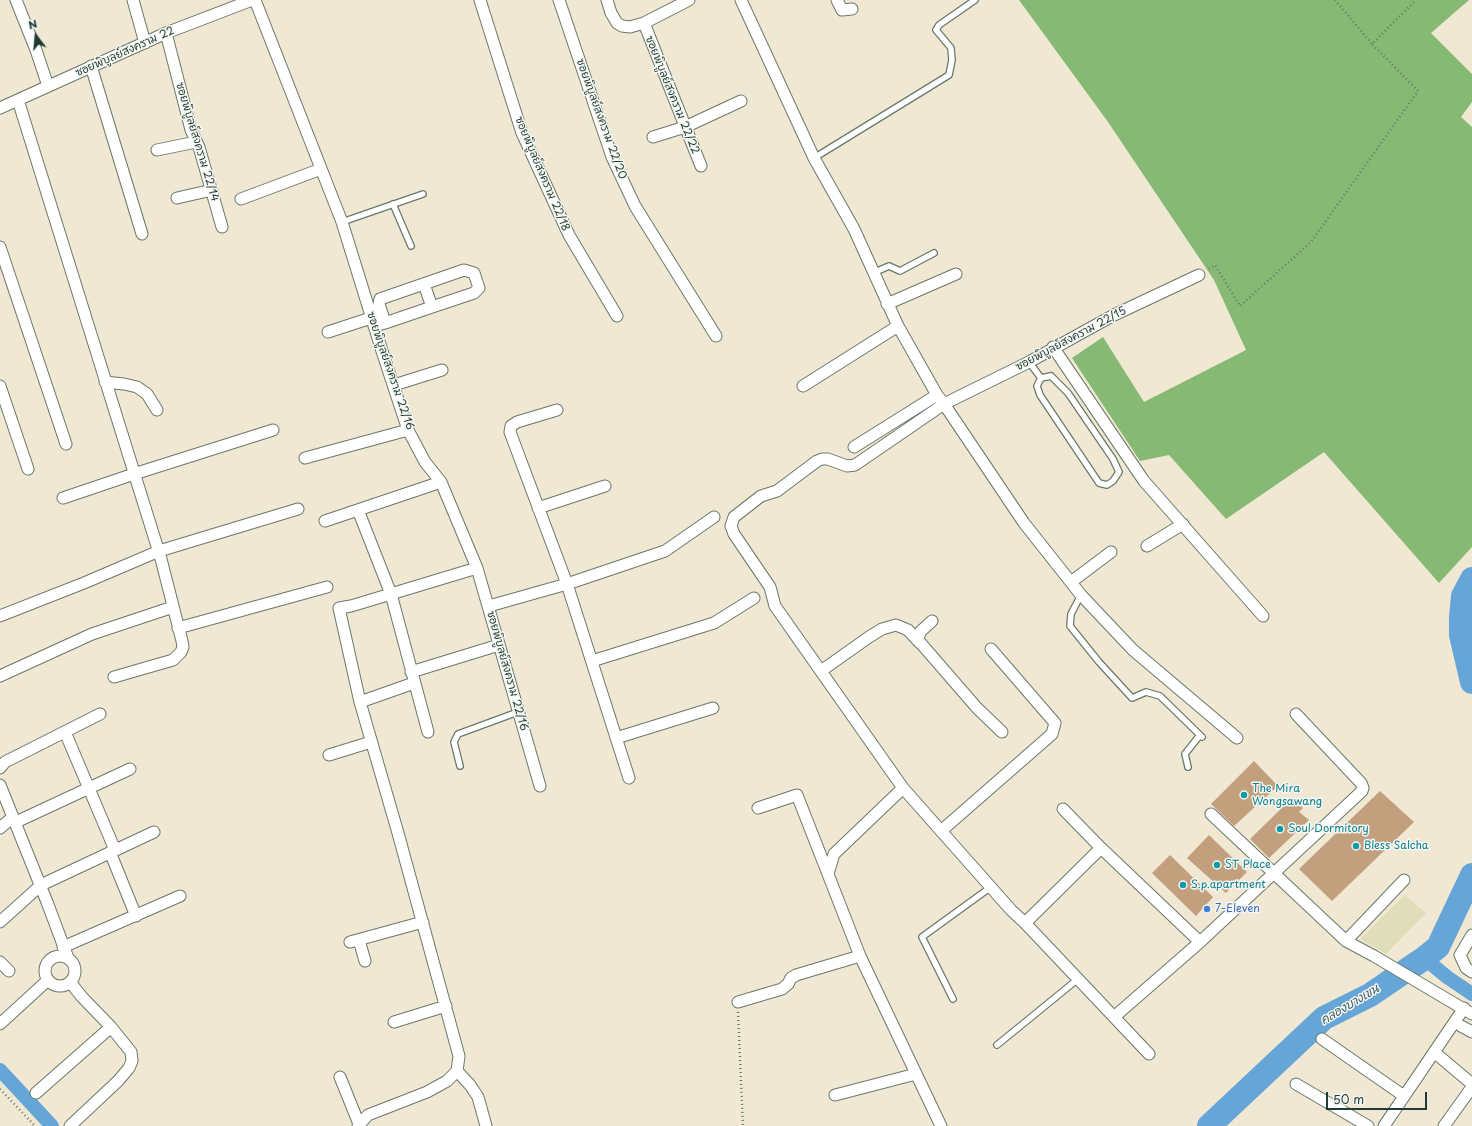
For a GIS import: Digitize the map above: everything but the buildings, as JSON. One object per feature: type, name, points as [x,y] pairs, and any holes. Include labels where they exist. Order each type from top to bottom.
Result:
[{"type":"street","points":[[16,0],[36,50],[48,86]]},
{"type":"street","points":[[133,0],[145,43]]},
{"type":"street","name":"ซอยพิบูลย์สงคราม 22","points":[[0,108],[166,33],[254,0]]},
{"type":"street","name":"ซอยพิบูลย์สงคราม 22/16","points":[[254,0],[342,222],[408,430],[425,462],[441,482],[477,568],[540,786]]},
{"type":"street","name":"ซอยพิบูลย์สงคราม 22/18","points":[[480,0],[522,133],[569,235],[617,316]]},
{"type":"street","name":"ซอยพิบูลย์สงคราม 22/20","points":[[559,0],[612,156],[635,206],[716,336]]},
{"type":"street","points":[[607,0],[611,13],[617,22],[622,26],[630,27],[644,23],[689,0]]},
{"type":"street","points":[[741,0],[814,158],[854,229],[873,274],[898,326],[937,395],[1024,523],[1080,595],[1134,650],[1237,738]]},
{"type":"street","points":[[837,0],[842,10],[852,9]]},
{"type":"street","name":"ซอยพิบูลย์สงคราม 22/22","points":[[644,23],[701,166]]},
{"type":"street","name":"ซอยพิบูลย์สงคราม 22/14","points":[[166,33],[191,130],[212,190],[222,227]]},
{"type":"street","points":[[91,66],[142,234]]},
{"type":"street","points":[[18,100],[159,551],[183,647],[181,652],[173,660],[114,677]]},
{"type":"street","points":[[653,137],[686,127],[741,101]]},
{"type":"street","points":[[157,150],[196,142]]},
{"type":"street","points":[[241,200],[321,169]]},
{"type":"street","points":[[177,198],[212,190]]},
{"type":"street","points":[[0,247],[66,444]]},
{"type":"street","points":[[328,332],[373,322],[385,323],[474,293],[479,288],[474,273],[464,270],[380,299],[379,304],[385,323]]},
{"type":"street","points":[[887,304],[956,274]]},
{"type":"street","name":"ซอยพิบูลย์สงคราม 22/15","points":[[821,671],[775,606],[770,587],[734,534],[732,526],[734,517],[761,496],[777,491],[817,461],[828,459],[847,466],[855,465],[944,404],[1029,362],[1053,347],[1114,315],[1199,275]]},
{"type":"street","points":[[424,284],[432,307]]},
{"type":"street","points":[[803,386],[898,326]]},
{"type":"street","points":[[1053,347],[1144,481],[1263,616]]},
{"type":"street","points":[[394,385],[442,370]]},
{"type":"street","points":[[105,382],[137,387],[147,394],[157,410]]},
{"type":"street","points":[[0,386],[28,469]]},
{"type":"street","points":[[854,447],[937,395]]},
{"type":"street","points":[[557,410],[517,422],[511,426],[510,432],[566,584],[629,778]]},
{"type":"street","points":[[63,498],[273,430]]},
{"type":"street","points":[[305,458],[408,430]]},
{"type":"street","points":[[324,521],[441,482]]},
{"type":"street","points":[[538,508],[605,486]]},
{"type":"street","points":[[0,616],[84,583],[159,551],[298,509]]},
{"type":"street","points":[[358,510],[391,594],[428,732]]},
{"type":"street","points":[[489,606],[566,584],[665,551],[714,517]]},
{"type":"street","points":[[1147,546],[1183,524]]},
{"type":"street","points":[[1071,582],[1111,552]]},
{"type":"street","points":[[340,1077],[358,1125],[368,1115],[427,1092],[447,1081],[457,1071],[459,1056],[423,922],[360,702],[339,608],[477,568]]},
{"type":"street","points":[[178,628],[327,587]]},
{"type":"street","points":[[592,662],[714,623],[754,598]]},
{"type":"street","points":[[0,663],[2,675],[92,634],[173,607]]},
{"type":"street","points":[[920,643],[918,640],[920,632],[932,621]]},
{"type":"street","points":[[1002,732],[977,708],[908,630],[896,626],[882,630],[869,637],[821,671],[903,788],[1011,910],[1149,1054]]},
{"type":"street","points":[[411,672],[499,645]]},
{"type":"street","points":[[941,831],[1052,734],[1055,722],[991,649]]},
{"type":"street","points":[[360,702],[414,683]]},
{"type":"street","points":[[616,738],[713,708]]},
{"type":"street","points":[[0,768],[5,762],[100,714]]},
{"type":"street","points":[[1114,1017],[1200,942],[1362,792],[1363,788],[1361,784],[1296,714]]},
{"type":"street","points":[[65,732],[89,788],[136,916]]},
{"type":"street","points":[[329,755],[372,742]]},
{"type":"street","points":[[0,828],[130,769]]},
{"type":"street","points":[[0,785],[41,885],[63,947],[68,958],[72,961],[76,972],[74,978],[65,986],[53,984],[45,975],[47,963],[50,959],[56,956],[68,958]]},
{"type":"street","points":[[828,874],[834,854],[903,788]]},
{"type":"street","points":[[758,808],[797,795],[860,956],[941,1126]]},
{"type":"street","points":[[1063,809],[1101,848],[1200,942]]},
{"type":"street","points":[[1211,814],[1346,941],[1468,1011],[1434,1052],[1384,1126]]},
{"type":"street","points":[[0,922],[41,885],[154,832]]},
{"type":"street","points":[[1025,923],[1101,848]]},
{"type":"street","points":[[1346,941],[1404,880]]},
{"type":"street","points":[[63,947],[180,896]]},
{"type":"street","points":[[365,961],[355,941],[423,922]]},
{"type":"street","points":[[1472,934],[1460,955],[1466,968],[1472,972]]},
{"type":"street","points":[[738,1002],[782,989],[786,987],[792,977],[796,975],[860,956]]},
{"type":"street","points":[[0,962],[9,972]]},
{"type":"street","points":[[0,1024],[48,980]]},
{"type":"street","points":[[70,982],[111,1027],[131,1052],[132,1062],[118,1081],[70,1126]]},
{"type":"street","points":[[394,1022],[446,1006]]},
{"type":"street","points":[[1461,1026],[1472,1032]]},
{"type":"street","points":[[36,1093],[111,1027]]},
{"type":"street","points":[[1322,1039],[1404,1096]]},
{"type":"street","points":[[1434,1052],[1472,1084]]},
{"type":"street","points":[[457,1071],[470,1085],[478,1097],[486,1126]]},
{"type":"street","points":[[835,1095],[916,1074]]},
{"type":"street","points":[[1296,1084],[1368,1126]]},
{"type":"street","points":[[1444,1126],[1472,1087]]},
{"type":"lane","points":[[814,158],[949,75],[952,60],[951,48],[936,30],[939,25],[975,0]]},
{"type":"lane","points":[[342,222],[423,194]]},
{"type":"lane","points":[[393,204],[411,246]]},
{"type":"lane","points":[[873,274],[889,266],[900,270],[934,253]]},
{"type":"lane","points":[[1029,362],[1041,378]]},
{"type":"lane","points":[[1051,376],[1068,393],[1113,459],[1118,472],[1113,481],[1107,485],[1099,483],[1040,395],[1037,386],[1041,378],[1051,376]]},
{"type":"lane","points":[[1080,595],[1071,614],[1070,626],[1099,662],[1132,698],[1146,692],[1160,696],[1201,736],[1185,754],[1188,767]]},
{"type":"lane","points":[[460,766],[454,742],[458,734],[518,712]]},
{"type":"lane","points":[[953,999],[922,936],[991,887]]},
{"type":"lane","points":[[997,1045],[1078,979]]},
{"type":"path","points":[[1199,275],[1215,265],[1240,306],[1311,242],[1418,91],[1372,44],[1334,0]]},
{"type":"path","points":[[1372,44],[1416,0]]},
{"type":"path","points":[[738,1002],[744,1126]]},
{"type":"path","points":[[0,1089],[35,1126]]},
{"type":"shaded area","points":[[1405,895],[1426,913],[1386,954],[1360,939]]},
{"type":"green space","points":[[1019,0],[1469,0],[1431,33],[1472,74],[1472,102],[1461,117],[1472,127],[1472,547],[1439,583],[1324,452],[1226,519],[1169,455],[1140,461],[1072,358],[1103,337],[1144,402],[1246,350],[1214,280],[1108,122]]},
{"type":"waterway","name":"คลองบางเขน","points":[[1472,579],[1463,596],[1461,617],[1461,635],[1472,682]]},
{"type":"waterway","name":"คลองบางเขน","points":[[1209,1126],[1324,1018],[1370,995],[1438,947],[1472,875]]},
{"type":"waterway","points":[[1424,958],[1447,977],[1472,994]]},
{"type":"waterway","points":[[0,1070],[52,1126]]},
{"type":"place","name":"The Mira Wongsawang","points":[[1244,795]]},
{"type":"place","name":"Soul Dormitory","points":[[1280,829]]},
{"type":"place","name":"Bless Salcha","points":[[1356,846]]},
{"type":"place","name":"ST Place","points":[[1217,865]]},
{"type":"place","name":"S.p.apartment","points":[[1183,885]]},
{"type":"place","name":"7-Eleven","points":[[1207,909]]}]
